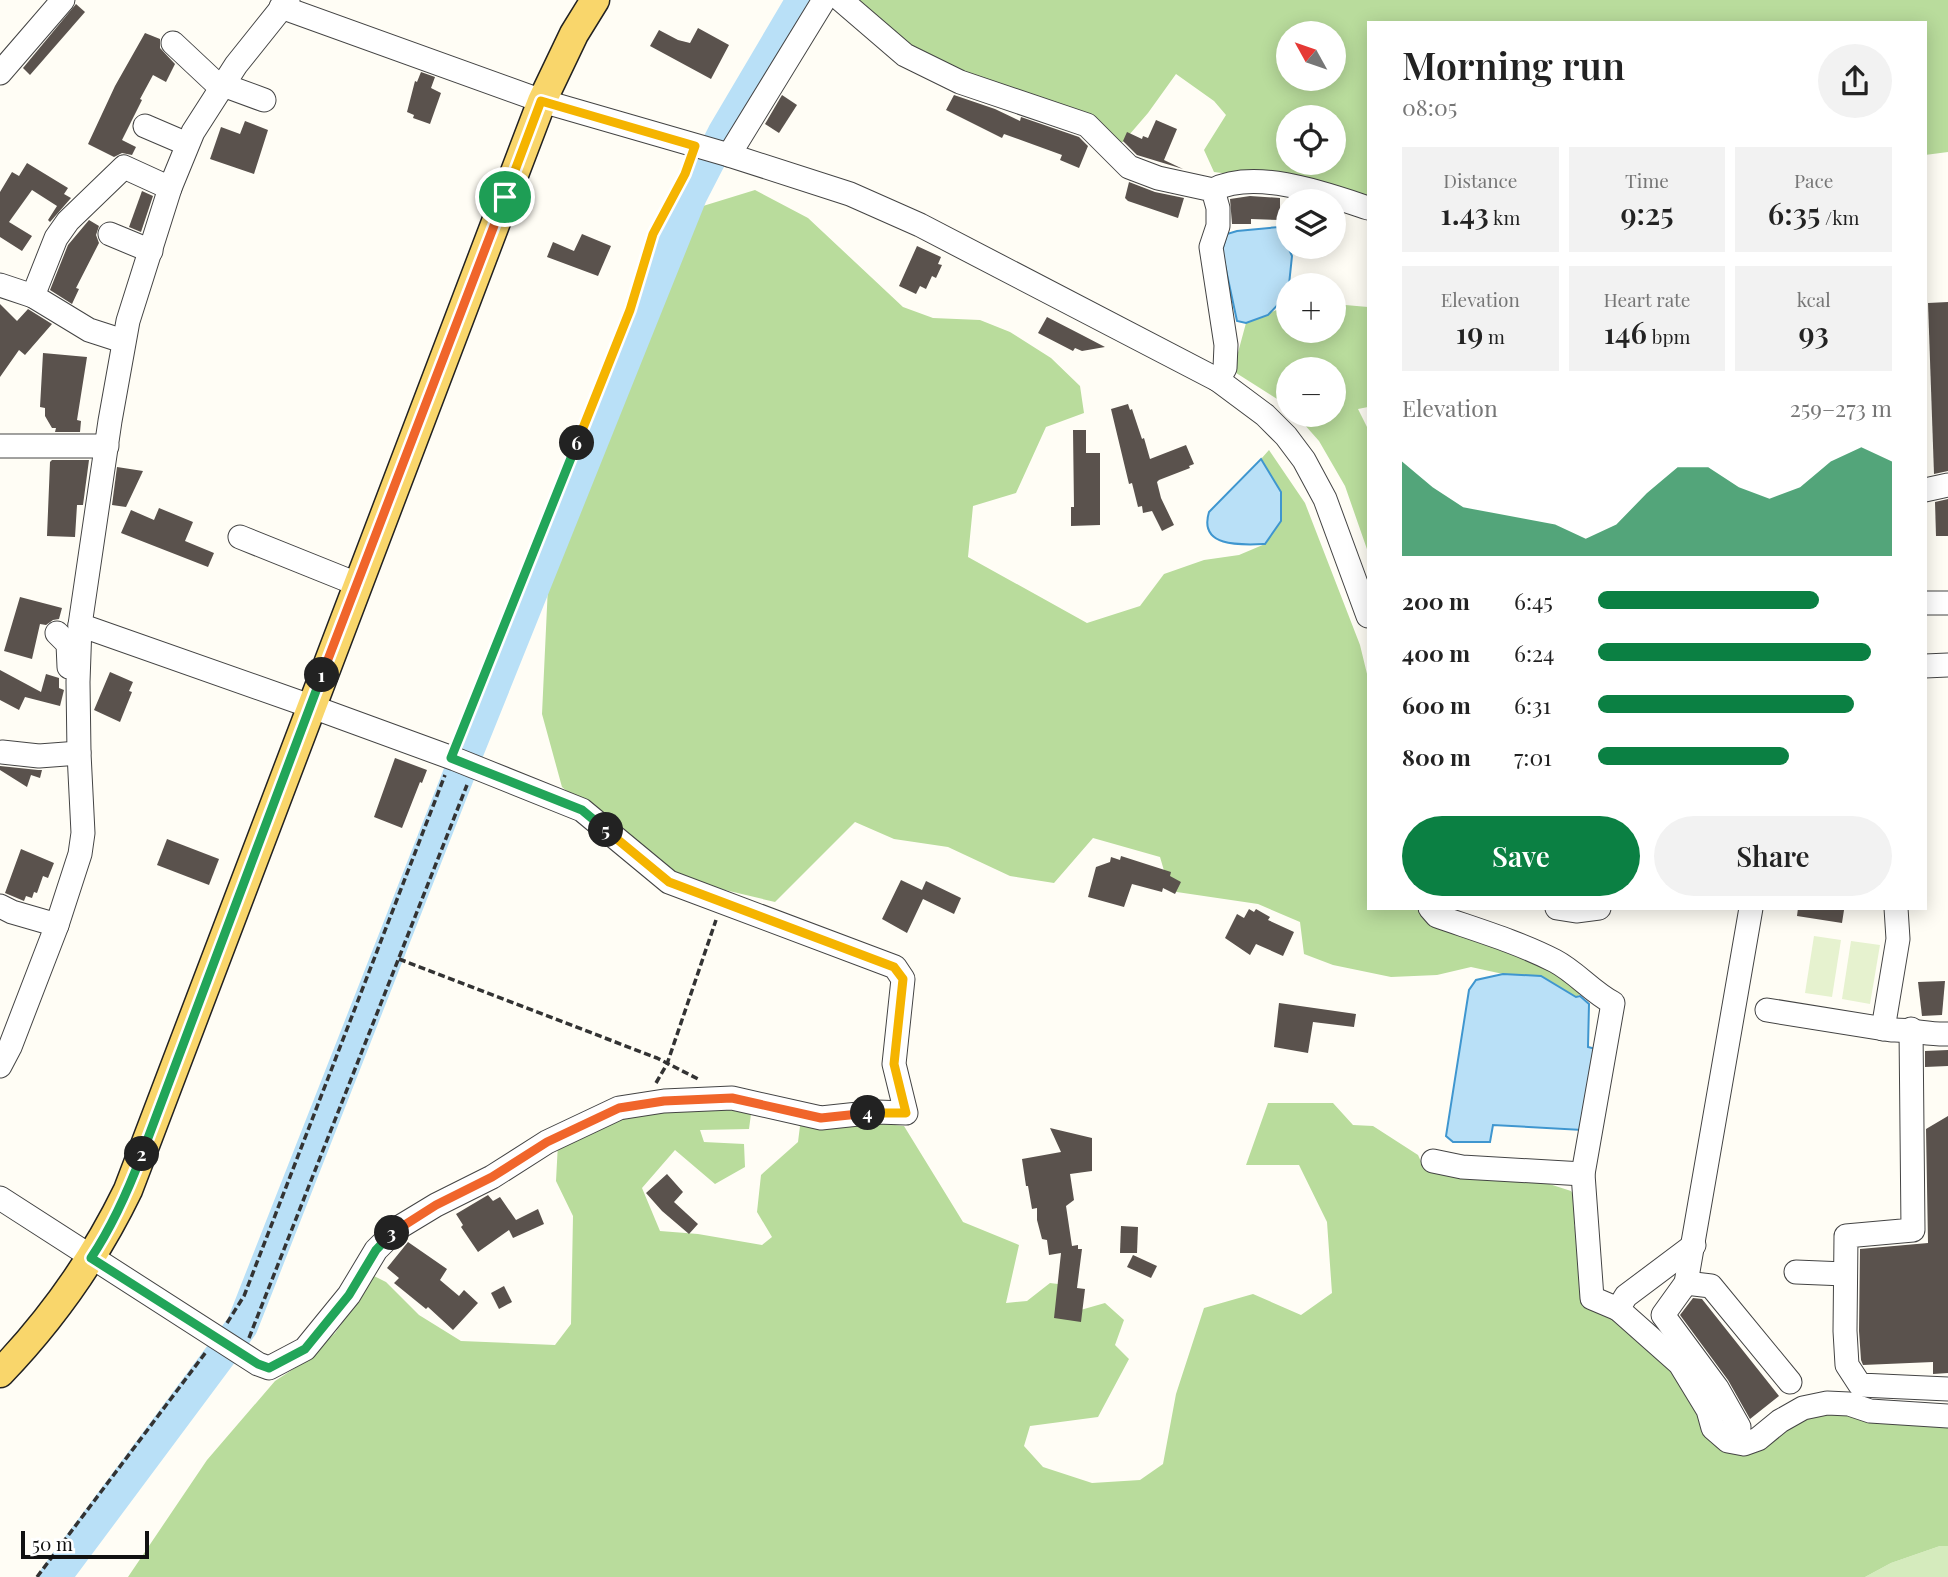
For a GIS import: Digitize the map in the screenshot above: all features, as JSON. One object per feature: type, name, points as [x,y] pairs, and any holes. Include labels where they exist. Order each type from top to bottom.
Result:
[{"type":"main road","points":[[0,1373],[60,1304],[106,1235],[128,1190],[541,101],[574,34],[595,0]]},
{"type":"street","points":[[0,73],[63,0]]},
{"type":"street","points":[[724,154],[824,0]]},
{"type":"street","points":[[841,0],[905,55],[960,82],[1087,125],[1129,167],[1158,178],[1213,190],[1223,185],[1250,182],[1293,186],[1367,208]]},
{"type":"street","points":[[0,1066],[10,1047],[57,925],[80,854],[83,833],[79,753],[80,625],[123,341],[170,188],[187,144],[222,86],[285,3],[541,101],[850,194],[920,225],[1218,380],[1265,415],[1286,436],[1304,460],[1325,499],[1367,613]]},
{"type":"street","points":[[173,43],[222,86],[264,100]]},
{"type":"street","points":[[145,126],[187,144]]},
{"type":"street","points":[[33,296],[62,229],[124,167],[170,188]]},
{"type":"street","points":[[1213,190],[1219,208],[1218,226],[1211,247],[1226,345],[1225,368],[1218,380]]},
{"type":"street","points":[[110,234],[150,251]]},
{"type":"street","points":[[0,285],[33,296],[89,330],[123,341]]},
{"type":"street","points":[[0,446],[107,446]]},
{"type":"street","points":[[1927,490],[1948,485]]},
{"type":"street","points":[[240,537],[357,584]]},
{"type":"street","points":[[1927,603],[1948,603]]},
{"type":"street","points":[[0,1198],[91,1258],[269,1368],[305,1349],[349,1295],[376,1250],[398,1228],[492,1177],[547,1142],[619,1108],[664,1101],[732,1098],[821,1118],[877,1112],[906,1113],[894,1064],[903,979],[894,967],[669,882],[582,810],[310,706],[80,625]]},
{"type":"street","points":[[57,633],[68,644],[70,678],[78,682]]},
{"type":"street","points":[[1927,666],[1948,665]]},
{"type":"street","points":[[2,752],[39,756],[79,753]]},
{"type":"street","points":[[1432,910],[1437,916],[1523,946],[1558,963],[1613,1003],[1583,1174],[1592,1298],[1618,1309],[1680,1364],[1708,1410],[1713,1428],[1728,1441],[1744,1444],[1758,1439],[1780,1421],[1803,1408],[1827,1403],[1849,1404],[1870,1411],[1948,1416]]},
{"type":"street","points":[[1739,1427],[1717,1388],[1663,1315],[1686,1283],[1751,910]]},
{"type":"street","points":[[1883,1029],[1898,939],[1896,910]]},
{"type":"street","points":[[4,912],[57,925]]},
{"type":"street","points":[[1767,1010],[1883,1029],[1911,1029],[1934,1035],[1948,1034]]},
{"type":"street","points":[[1911,1029],[1913,1230],[1846,1236],[1844,1331],[1847,1365],[1860,1385],[1948,1389]]},
{"type":"street","points":[[1433,1161],[1462,1167],[1583,1174]]},
{"type":"street","points":[[1618,1309],[1626,1296],[1694,1245]]},
{"type":"street","points":[[1796,1272],[1845,1274]]},
{"type":"street","points":[[1686,1283],[1711,1286],[1790,1382]]},
{"type":"path","points":[[229,1345],[244,1296],[463,763],[630,310],[653,234],[685,174],[695,146]]},
{"type":"path","points":[[37,1577],[229,1345],[400,959],[463,763]]},
{"type":"path","points":[[643,1106],[667,1063],[722,903]]},
{"type":"path","points":[[400,959],[657,1058],[701,1080]]},
{"type":"green space","points":[[855,0],[1948,0],[1948,152],[1927,155],[1927,21],[1367,21],[1367,202],[1346,196],[1346,189],[1318,189],[1287,181],[1214,172],[1204,150],[1226,115],[1214,101],[1176,74],[1123,142],[1110,141],[918,55]]},
{"type":"green space","points":[[755,190],[808,218],[903,307],[933,318],[980,320],[1010,332],[1051,358],[1080,386],[1084,413],[1046,427],[1016,493],[973,506],[968,557],[1087,623],[1140,606],[1164,574],[1204,560],[1239,555],[1265,544],[1281,492],[1261,459],[1269,450],[1305,503],[1360,645],[1367,674],[1367,910],[1425,910],[1522,950],[1585,991],[1576,997],[1541,976],[1503,974],[1471,967],[1437,975],[1391,977],[1333,965],[1304,954],[1300,922],[1258,904],[1170,891],[1160,857],[1093,838],[1054,883],[1010,876],[948,847],[894,839],[855,822],[775,902],[708,886],[652,865],[562,787],[542,714],[548,586],[604,423],[686,220],[703,206]]},
{"type":"green space","points":[[1346,305],[1367,307],[1367,407],[1358,409],[1367,427],[1367,549],[1345,486],[1319,441],[1307,427],[1346,427],[1346,357],[1276,357],[1276,398],[1233,371],[1246,323],[1276,310],[1276,343],[1346,343]]},
{"type":"green space","points":[[1814,936],[1841,940],[1832,997],[1805,993]]},
{"type":"green space","points":[[1851,941],[1880,945],[1870,1004],[1842,999]]},
{"type":"green space","points":[[1268,1103],[1333,1103],[1353,1125],[1373,1126],[1418,1155],[1424,1168],[1540,1181],[1571,1191],[1582,1211],[1574,1225],[1583,1245],[1590,1300],[1648,1337],[1726,1445],[1809,1412],[1846,1411],[1948,1426],[1948,1546],[1940,1546],[1891,1563],[1865,1577],[128,1577],[207,1460],[275,1381],[301,1364],[335,1333],[374,1276],[386,1282],[419,1315],[461,1341],[555,1345],[571,1324],[573,1216],[556,1181],[558,1143],[611,1116],[707,1106],[751,1114],[749,1129],[700,1130],[704,1142],[744,1144],[745,1167],[715,1184],[675,1150],[642,1188],[660,1231],[698,1234],[762,1245],[772,1237],[757,1212],[761,1175],[798,1142],[800,1126],[867,1122],[904,1126],[963,1222],[1019,1245],[1006,1303],[1027,1301],[1050,1283],[1074,1286],[1070,1313],[1105,1303],[1124,1320],[1115,1345],[1129,1359],[1098,1417],[1030,1426],[1024,1446],[1043,1467],[1092,1483],[1140,1480],[1163,1464],[1176,1394],[1204,1308],[1253,1294],[1301,1315],[1332,1293],[1327,1222],[1299,1165],[1246,1165]]},
{"type":"green space","points":[[1940,1546],[1948,1546],[1948,1577],[1865,1577],[1891,1563]]},
{"type":"water","points":[[1276,227],[1276,259],[1292,259],[1290,273],[1276,273],[1276,307],[1268,315],[1246,323],[1237,321],[1222,251],[1227,234]]},
{"type":"water","points":[[1261,459],[1281,492],[1281,521],[1265,544],[1234,544],[1216,538],[1207,524],[1209,512]]},
{"type":"water","points":[[1503,974],[1541,976],[1576,997],[1580,996],[1589,1004],[1588,1047],[1596,1049],[1582,1130],[1493,1125],[1490,1142],[1453,1142],[1446,1136],[1469,990],[1476,980]]},
{"type":"building","points":[[76,4],[85,12],[30,75],[23,68]]},
{"type":"building","points":[[698,28],[729,45],[711,79],[650,46],[659,30],[690,43]]},
{"type":"building","points":[[145,33],[160,39],[160,48],[175,64],[166,82],[153,75],[140,99],[142,100],[122,140],[136,147],[132,155],[122,153],[114,157],[88,144],[115,86]]},
{"type":"building","points":[[421,72],[435,77],[431,88],[441,93],[430,124],[413,118],[414,115],[407,112],[415,81],[417,82]]},
{"type":"building","points":[[782,95],[797,105],[779,133],[765,124]]},
{"type":"building","points":[[954,95],[1020,121],[1021,117],[1079,137],[1088,146],[1079,168],[1060,160],[1062,155],[1004,134],[1002,138],[946,110]]},
{"type":"building","points":[[1156,120],[1177,129],[1164,160],[1183,169],[1137,155],[1123,141],[1127,132],[1142,139],[1143,136],[1148,138]]},
{"type":"building","points":[[245,121],[268,130],[254,174],[210,159],[221,127],[240,134]]},
{"type":"building","points":[[27,163],[68,188],[64,194],[71,198],[50,222],[48,220],[57,206],[32,190],[9,222],[32,236],[22,251],[0,237],[0,192],[12,172],[19,176]]},
{"type":"building","points":[[1129,182],[1155,192],[1184,198],[1178,218],[1128,201],[1125,198]]},
{"type":"building","points":[[142,191],[153,196],[141,232],[129,227]]},
{"type":"building","points":[[1250,196],[1276,198],[1276,220],[1251,219],[1251,224],[1232,224],[1230,199]]},
{"type":"building","points":[[89,220],[99,226],[96,235],[99,243],[76,288],[79,289],[72,304],[50,290],[68,245]]},
{"type":"building","points":[[582,234],[611,246],[598,276],[547,257],[553,242],[574,251]]},
{"type":"building","points":[[917,246],[941,257],[938,264],[942,265],[936,278],[932,276],[926,289],[920,286],[916,294],[899,286]]},
{"type":"building","points":[[1948,302],[1948,471],[1934,474],[1928,303]]},
{"type":"building","points":[[0,304],[17,321],[28,309],[52,324],[25,355],[19,350],[0,377]]},
{"type":"building","points":[[1047,317],[1105,347],[1082,351],[1075,348],[1073,351],[1038,333]]},
{"type":"building","points":[[43,353],[87,357],[77,420],[81,421],[80,432],[55,432],[56,428],[52,428],[45,416],[45,408],[40,407]]},
{"type":"building","points":[[1128,404],[1142,439],[1144,438],[1150,459],[1186,445],[1194,464],[1157,482],[1161,498],[1174,525],[1162,531],[1152,511],[1143,513],[1142,506],[1138,507],[1132,483],[1129,484],[1111,409]]},
{"type":"building","points":[[1073,430],[1086,430],[1086,453],[1100,453],[1100,525],[1071,526],[1071,507],[1074,507]]},
{"type":"building","points":[[52,460],[89,460],[83,505],[77,505],[75,537],[47,536]]},
{"type":"building","points":[[117,467],[143,471],[126,507],[112,505]]},
{"type":"building","points":[[1948,499],[1948,536],[1936,536],[1935,502]]},
{"type":"building","points":[[159,508],[193,522],[185,541],[214,553],[208,567],[121,533],[131,510],[154,520]]},
{"type":"building","points":[[20,597],[62,608],[59,619],[46,625],[40,624],[32,659],[4,651]]},
{"type":"building","points":[[0,670],[41,692],[46,674],[59,678],[59,688],[64,690],[60,706],[25,697],[19,710],[0,700]]},
{"type":"building","points":[[110,672],[133,682],[129,691],[132,692],[120,722],[94,710]]},
{"type":"building","points":[[395,758],[427,770],[402,828],[374,817]]},
{"type":"building","points":[[0,766],[42,770],[40,778],[31,775],[27,787],[0,770]]},
{"type":"building","points":[[167,839],[219,859],[209,885],[157,865]]},
{"type":"building","points":[[21,849],[54,863],[48,878],[43,876],[37,893],[34,892],[32,898],[26,896],[24,901],[5,893]]},
{"type":"building","points":[[1121,856],[1171,872],[1170,876],[1181,882],[1175,894],[1163,888],[1162,892],[1132,884],[1124,907],[1088,897],[1096,867],[1110,862],[1111,857],[1120,860]]},
{"type":"building","points":[[901,880],[922,890],[926,881],[961,898],[954,914],[923,899],[907,933],[882,919]]},
{"type":"building","points":[[1249,909],[1254,912],[1256,909],[1270,917],[1268,920],[1294,932],[1283,956],[1256,944],[1250,955],[1225,938],[1237,914],[1244,918]]},
{"type":"building","points":[[1798,910],[1844,910],[1842,923],[1797,916]]},
{"type":"building","points":[[1945,981],[1942,1015],[1922,1016],[1918,982]]},
{"type":"building","points":[[1279,1003],[1356,1014],[1354,1027],[1313,1022],[1308,1053],[1274,1047]]},
{"type":"building","points":[[1948,1050],[1948,1066],[1925,1067],[1925,1051]]},
{"type":"building","points":[[1948,1116],[1948,1373],[1933,1374],[1933,1362],[1863,1365],[1859,1331],[1860,1249],[1928,1243],[1926,1129]]},
{"type":"building","points":[[1050,1128],[1092,1138],[1092,1171],[1070,1174],[1074,1200],[1066,1206],[1072,1246],[1078,1245],[1078,1249],[1082,1249],[1077,1288],[1085,1289],[1081,1322],[1054,1318],[1061,1253],[1049,1255],[1047,1240],[1042,1239],[1037,1220],[1037,1208],[1032,1209],[1026,1186],[1022,1159],[1061,1152]]},
{"type":"building","points":[[667,1174],[683,1192],[674,1202],[698,1224],[689,1234],[646,1193]]},
{"type":"building","points":[[488,1195],[493,1201],[500,1197],[516,1220],[538,1209],[544,1224],[513,1238],[509,1230],[478,1252],[461,1227],[463,1225],[456,1214]]},
{"type":"building","points":[[1121,1226],[1138,1227],[1137,1253],[1120,1253]]},
{"type":"building","points":[[408,1242],[447,1269],[440,1280],[459,1296],[464,1290],[478,1303],[453,1330],[428,1307],[426,1309],[394,1283],[399,1278],[387,1268]]},
{"type":"building","points":[[1133,1255],[1157,1266],[1151,1278],[1127,1267]]},
{"type":"building","points":[[504,1286],[512,1302],[499,1309],[491,1293]]},
{"type":"building","points":[[1693,1298],[1702,1299],[1779,1396],[1750,1419],[1728,1380],[1680,1315]]},
{"type":"waterway","points":[[55,1577],[242,1326],[468,751],[691,196],[723,134],[802,0]]},
{"type":"route","points":[[541,101],[695,146],[685,174],[653,234],[630,310],[451,758],[582,810],[669,882],[894,967],[903,979],[894,1064],[906,1113],[877,1112],[821,1118],[732,1098],[664,1101],[619,1108],[547,1142],[492,1177],[398,1228],[376,1250],[349,1295],[305,1349],[269,1368],[258,1364],[91,1258],[106,1235],[128,1190],[505,197],[541,101]]}]
